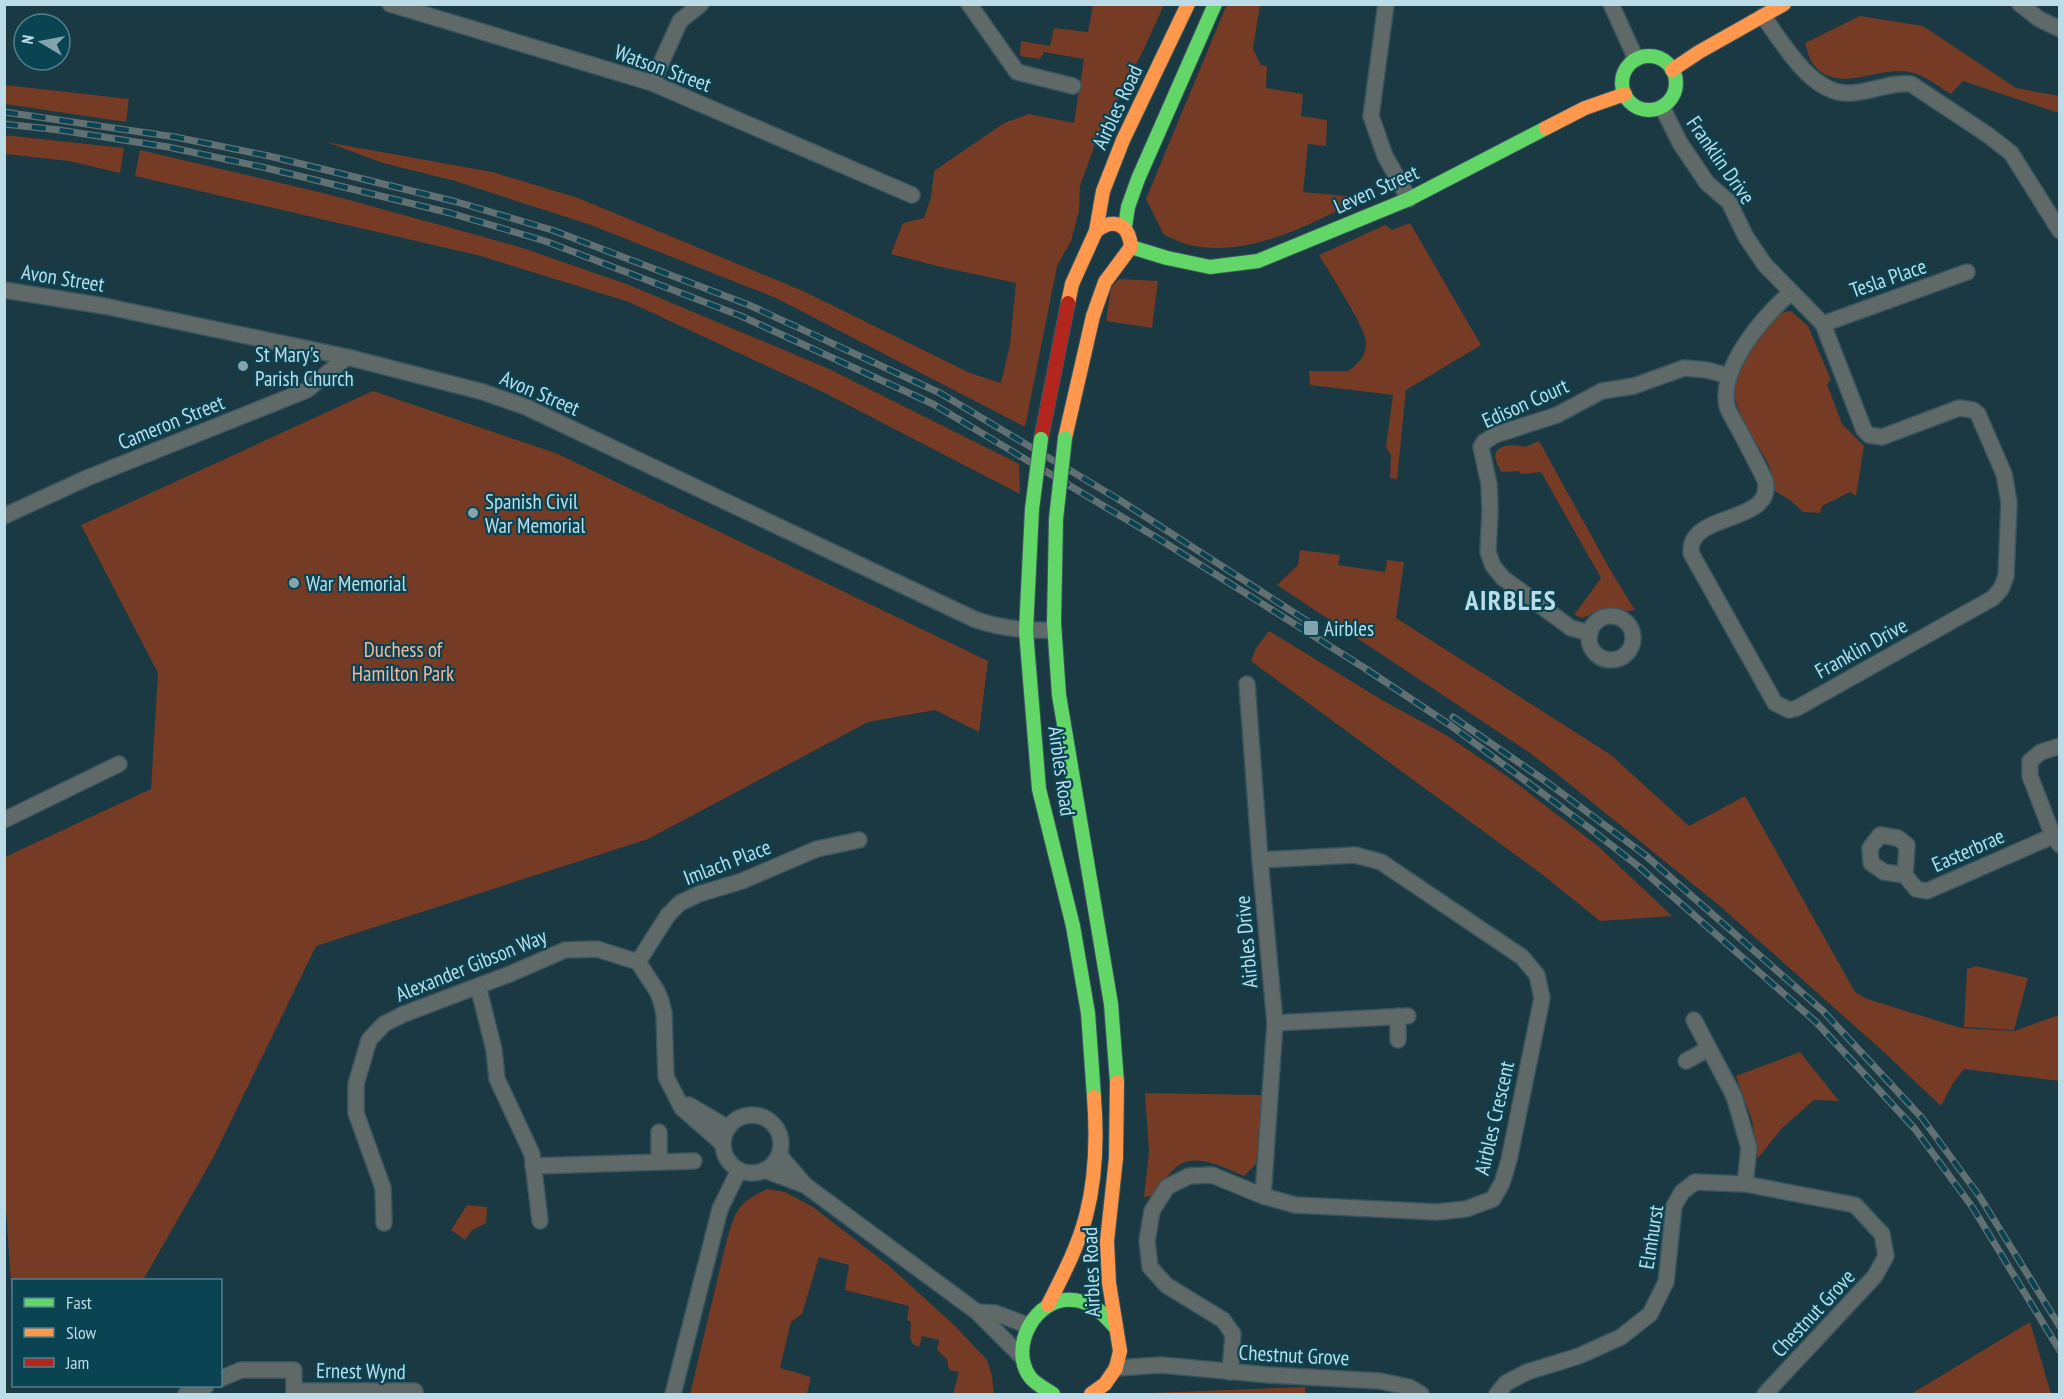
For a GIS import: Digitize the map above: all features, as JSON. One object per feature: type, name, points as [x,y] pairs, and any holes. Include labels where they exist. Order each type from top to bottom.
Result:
[{"type":"main road","name":"Airbles Road","points":[[1048,1305],[1067,1268],[1086,1217],[1094,1171],[1095,1110],[1088,1013],[1075,937],[1040,789],[1026,631],[1032,509],[1041,439],[1072,284],[1095,235],[1103,190],[1123,140],[1188,4]]},
{"type":"main road","points":[[1131,247],[1131,239],[1125,227],[1128,207],[1138,179],[1215,4]]},
{"type":"main road","points":[[1672,70],[1784,4]]},
{"type":"main road","points":[[1657,58],[1666,62],[1672,70],[1676,80],[1675,90],[1670,101],[1662,107],[1650,110],[1640,109],[1624,94],[1623,75],[1636,59],[1657,58]]},
{"type":"main road","name":"Leven Street","points":[[1131,247],[1167,258],[1210,267],[1258,261],[1409,199],[1585,108],[1624,94]]},
{"type":"main road","points":[[1122,259],[1115,261],[1103,259],[1094,252],[1095,235],[1101,226],[1111,222],[1125,227]]},
{"type":"main road","name":"Airbles Road","points":[[1091,1394],[1105,1384],[1116,1368],[1120,1351],[1109,1283],[1107,1241],[1116,1158],[1117,1077],[1111,1004],[1059,695],[1054,630],[1056,519],[1065,438],[1093,316],[1105,282],[1131,247]]},
{"type":"main road","name":"Airbles Road","points":[[1027,1325],[1048,1305],[1070,1300],[1087,1302],[1106,1314],[1115,1328]]},
{"type":"main road","points":[[1027,1325],[1023,1337],[1022,1356],[1031,1378],[1043,1390],[1053,1395]]},
{"type":"main road","points":[[1026,1395],[1031,1378]]},
{"type":"street","points":[[652,83],[680,21],[701,4]]},
{"type":"street","points":[[969,4],[1017,72],[1072,86]]},
{"type":"street","points":[[1386,4],[1371,116],[1385,156],[1409,199]]},
{"type":"street","points":[[1611,4],[1636,59]]},
{"type":"street","points":[[2020,4],[2039,19],[2060,29]]},
{"type":"street","name":"Watson Street","points":[[394,5],[652,83],[912,195]]},
{"type":"street","points":[[1763,16],[1804,71],[1818,84],[1850,94],[1898,82],[1911,84],[1988,135],[2011,153],[2058,226]]},
{"type":"street","name":"Franklin Drive","points":[[1662,107],[1686,153],[1707,183],[1728,202],[1746,237],[1765,265],[1790,293],[1823,324],[1864,430],[1869,435],[1887,436],[1959,408],[1973,410],[1978,414],[2008,487],[2006,576],[2001,589],[1993,598],[1797,708],[1789,710],[1775,704],[1691,553],[1692,544],[1699,532],[1756,506],[1762,501],[1768,489],[1727,407],[1726,390],[1729,375],[1758,326],[1772,308],[1790,293]]},
{"type":"street","name":"Tesla Place","points":[[1823,324],[1967,272]]},
{"type":"street","name":"Avon Street","points":[[4,290],[104,306],[347,357],[483,392],[526,407],[974,619],[995,627],[1026,631],[1054,630]]},
{"type":"street","name":"Cameron Street","points":[[4,516],[87,478],[307,390],[347,357]]},
{"type":"street","name":"Edison Court","points":[[1590,633],[1571,628],[1503,578],[1493,566],[1488,552],[1490,511],[1489,484],[1481,453],[1484,442],[1495,435],[1557,415],[1602,391],[1634,386],[1684,368],[1729,375]]},
{"type":"street","name":"Airbles Drive","points":[[1247,684],[1275,1023],[1263,1196]]},
{"type":"street","points":[[2056,840],[2030,776],[2030,761],[2041,752],[2060,746]]},
{"type":"street","points":[[4,820],[119,764]]},
{"type":"street","name":"Imlach Place","points":[[638,962],[668,915],[680,903],[817,849],[859,840]]},
{"type":"street","name":"Easterbrae","points":[[1905,875],[1916,889],[1927,891],[2056,840]]},
{"type":"street","name":"Airbles Crescent","points":[[1230,1372],[1233,1334],[1223,1320],[1166,1285],[1150,1267],[1147,1241],[1152,1212],[1167,1187],[1189,1176],[1212,1175],[1263,1196],[1295,1205],[1437,1212],[1466,1209],[1493,1199],[1502,1183],[1509,1160],[1542,998],[1537,975],[1522,957],[1382,862],[1355,855],[1260,860]]},
{"type":"street","name":"Alexander Gibson Way","points":[[384,1223],[383,1188],[356,1113],[356,1084],[369,1040],[384,1024],[565,950],[597,949],[638,962]]},
{"type":"street","points":[[638,962],[657,991],[664,1013],[666,1077],[682,1108],[723,1144]]},
{"type":"street","points":[[478,986],[494,1050],[497,1079],[532,1155],[540,1221]]},
{"type":"street","points":[[1275,1023],[1403,1016],[1398,1040]]},
{"type":"street","points":[[1694,1020],[1734,1096],[1749,1148],[1745,1184]]},
{"type":"street","points":[[1686,1060],[1708,1048]]},
{"type":"street","points":[[679,1099],[728,1128]]},
{"type":"street","points":[[751,1115],[766,1119],[775,1127],[780,1136],[781,1146],[779,1155],[773,1164],[755,1173],[739,1170],[731,1164],[725,1154],[723,1144],[728,1128],[741,1117],[751,1115]]},
{"type":"street","points":[[659,1132],[659,1162]]},
{"type":"street","points":[[779,1155],[805,1185],[977,1312],[1022,1356]]},
{"type":"street","points":[[533,1166],[694,1161]]},
{"type":"street","points":[[673,1395],[720,1209],[739,1170]]},
{"type":"street","points":[[765,1170],[805,1185]]},
{"type":"street","name":"Elmhurst","points":[[1497,1395],[1506,1383],[1527,1372],[1579,1356],[1621,1338],[1650,1314],[1666,1282],[1674,1206],[1682,1192],[1695,1182],[1745,1184],[1855,1204],[1882,1234],[1886,1256]]},
{"type":"street","name":"Chestnut Grove","points":[[1765,1395],[1875,1276],[1886,1256]]},
{"type":"street","points":[[977,1312],[995,1313],[1027,1325]]},
{"type":"street","name":"Chestnut Grove","points":[[1120,1351],[1161,1365]]},
{"type":"street","name":"Chestnut Grove","points":[[1116,1368],[1161,1365],[1230,1372],[1380,1381],[1412,1392]]},
{"type":"street","name":"Ernest Wynd","points":[[222,1378],[241,1370],[294,1370],[294,1393],[415,1391],[415,1395]]},
{"type":"street","points":[[186,1395],[204,1387]]},
{"type":"green space","points":[[1227,4],[1260,5],[1253,49],[1261,65],[1267,66],[1266,88],[1303,94],[1301,116],[1327,120],[1326,146],[1308,144],[1303,192],[1356,197],[1371,192],[1331,214],[1286,234],[1240,246],[1217,248],[1191,245],[1164,235],[1146,199]]},
{"type":"green space","points":[[1093,5],[1164,5],[1142,53],[1106,122],[1103,122],[1080,186],[1079,211],[1071,241],[1057,266],[1025,427],[776,298],[588,224],[455,181],[383,163],[326,142],[492,172],[578,198],[803,291],[970,373],[1001,383],[1010,344],[1016,283],[891,254],[903,223],[924,218],[931,197],[934,171],[1004,123],[1029,114],[1074,123],[1084,59],[1044,52],[1040,59],[1020,56],[1021,41],[1050,46],[1054,28],[1088,32]]},
{"type":"green space","points":[[1860,16],[1923,26],[2016,88],[2059,96],[2059,113],[1963,81],[1951,94],[1928,79],[1908,72],[1890,72],[1843,79],[1822,73],[1809,57],[1805,43]]},
{"type":"green space","points":[[5,85],[129,99],[126,122],[5,104]]},
{"type":"green space","points":[[4,135],[124,148],[120,173],[69,161],[5,154]]},
{"type":"green space","points":[[140,150],[327,194],[520,247],[629,285],[829,369],[1019,464],[1020,494],[823,392],[629,302],[481,256],[135,176]]},
{"type":"green space","points":[[1410,223],[1481,345],[1406,390],[1397,479],[1390,478],[1391,455],[1386,447],[1393,395],[1310,385],[1309,371],[1348,371],[1362,359],[1366,346],[1360,324],[1319,255],[1385,225],[1392,230]]},
{"type":"green space","points":[[1119,279],[1158,281],[1152,328],[1106,321],[1111,288]]},
{"type":"green space","points":[[1791,311],[1808,326],[1831,380],[1827,384],[1842,424],[1864,446],[1856,496],[1850,492],[1822,506],[1820,513],[1803,512],[1790,500],[1775,491],[1770,468],[1740,412],[1734,389],[1741,363],[1764,328],[1775,316]]},
{"type":"green space","name":"Duchess of Hamilton Park","points":[[373,391],[558,454],[988,661],[979,732],[935,710],[868,722],[648,839],[316,946],[213,1158],[144,1279],[12,1279],[12,1299],[4,1178],[5,857],[151,789],[158,673],[81,525]]},
{"type":"green space","points":[[1539,441],[1635,610],[1606,609],[1582,618],[1574,615],[1601,578],[1541,472],[1522,474],[1518,471],[1501,472],[1495,457],[1498,449],[1502,447],[1517,445],[1525,447]]},
{"type":"green space","points":[[1300,550],[1340,555],[1338,565],[1385,572],[1387,560],[1404,562],[1396,618],[1611,755],[1689,826],[1745,796],[1855,992],[1867,999],[1961,1028],[2014,1031],[2059,1015],[2059,1081],[1964,1069],[1953,1083],[1941,1106],[1721,907],[1561,777],[1530,753],[1277,585],[1298,565]]},
{"type":"green space","points":[[1269,631],[1382,700],[1446,735],[1508,777],[1599,847],[1672,916],[1600,921],[1543,875],[1251,661],[1256,648]]},
{"type":"green space","points":[[1976,966],[2028,978],[2014,1030],[1964,1027],[1967,969]]},
{"type":"green space","points":[[1800,1052],[1839,1101],[1814,1100],[1782,1128],[1758,1158],[1752,1120],[1736,1076]]},
{"type":"green space","points":[[1145,1093],[1262,1095],[1256,1164],[1244,1176],[1210,1162],[1184,1162],[1173,1170],[1151,1196],[1144,1197],[1149,1151]]},
{"type":"green space","points":[[767,1189],[785,1192],[813,1207],[888,1265],[954,1325],[987,1360],[994,1394],[953,1394],[959,1372],[949,1370],[947,1359],[937,1350],[939,1340],[922,1336],[919,1347],[913,1344],[910,1338],[911,1322],[907,1320],[909,1306],[845,1290],[849,1265],[819,1257],[802,1314],[791,1322],[780,1368],[811,1377],[807,1394],[690,1394],[733,1220],[744,1203]]},
{"type":"green space","points":[[467,1205],[487,1207],[486,1223],[471,1231],[465,1240],[451,1230]]},
{"type":"green space","points":[[2030,1322],[2051,1394],[1911,1394]]},
{"type":"green space","points":[[1305,1387],[1305,1394],[1147,1394],[1151,1393]]},
{"type":"railway","points":[[4,112],[175,137],[269,156],[457,202],[552,230],[749,305],[940,393],[1118,499],[1310,623]]},
{"type":"railway","points":[[4,124],[168,147],[262,167],[450,213],[545,241],[741,316],[933,404],[1159,539],[1363,667],[1450,725],[1638,866],[1816,1022],[1915,1129],[1973,1208],[2060,1351]]},
{"type":"railway","points":[[1453,717],[1544,780],[1645,855],[1823,1011],[1922,1118],[1980,1197],[2060,1327]]},
{"type":"traffic: fast","points":[[1125,227],[1128,207],[1138,179],[1215,4]]},
{"type":"traffic: fast","points":[[1649,56],[1659,58],[1668,64],[1674,73],[1676,83],[1674,93],[1668,102],[1659,108],[1649,110],[1639,108],[1630,102],[1624,93],[1622,83],[1624,73],[1630,64],[1639,58],[1649,56]]},
{"type":"traffic: fast","points":[[1131,247],[1167,258],[1210,267],[1258,261],[1409,199],[1546,128]]},
{"type":"traffic: fast","points":[[1056,519],[1065,438]]},
{"type":"traffic: fast","points":[[1032,509],[1041,439]]},
{"type":"traffic: fast","points":[[1032,509],[1026,631],[1039,789],[1073,926],[1088,1013],[1094,1097]]},
{"type":"traffic: fast","points":[[1056,519],[1054,623],[1059,695],[1111,1004],[1117,1082]]},
{"type":"traffic: fast","points":[[1053,1394],[1032,1380],[1024,1365],[1022,1352],[1024,1338],[1037,1315],[1048,1306],[1060,1301],[1075,1300],[1094,1307],[1115,1327]]},
{"type":"traffic: slow","points":[[1068,303],[1072,284],[1096,231],[1103,191],[1123,140],[1188,4]]},
{"type":"traffic: slow","points":[[1672,70],[1699,52],[1784,4]]},
{"type":"traffic: slow","points":[[1546,128],[1585,108],[1625,94]]},
{"type":"traffic: slow","points":[[1065,438],[1093,316],[1105,282],[1131,247],[1130,239],[1120,225],[1109,224],[1096,231]]},
{"type":"traffic: slow","points":[[1091,1394],[1105,1384],[1116,1368],[1120,1351],[1109,1283],[1107,1241],[1116,1158],[1117,1082]]},
{"type":"traffic: slow","points":[[1048,1305],[1083,1228],[1089,1202],[1095,1157],[1094,1097]]},
{"type":"traffic: jam","points":[[1041,439],[1068,303]]},
{"type":"place","name":"St Mary's Parish Church","points":[[243,366]]},
{"type":"place","name":"Spanish Civil War Memorial","points":[[473,513]]},
{"type":"place","name":"War Memorial","points":[[294,583]]},
{"type":"place","name":"Airbles","points":[[1311,628]]},
{"type":"district","name":"AIRBLES","points":[[1511,600]]}]
